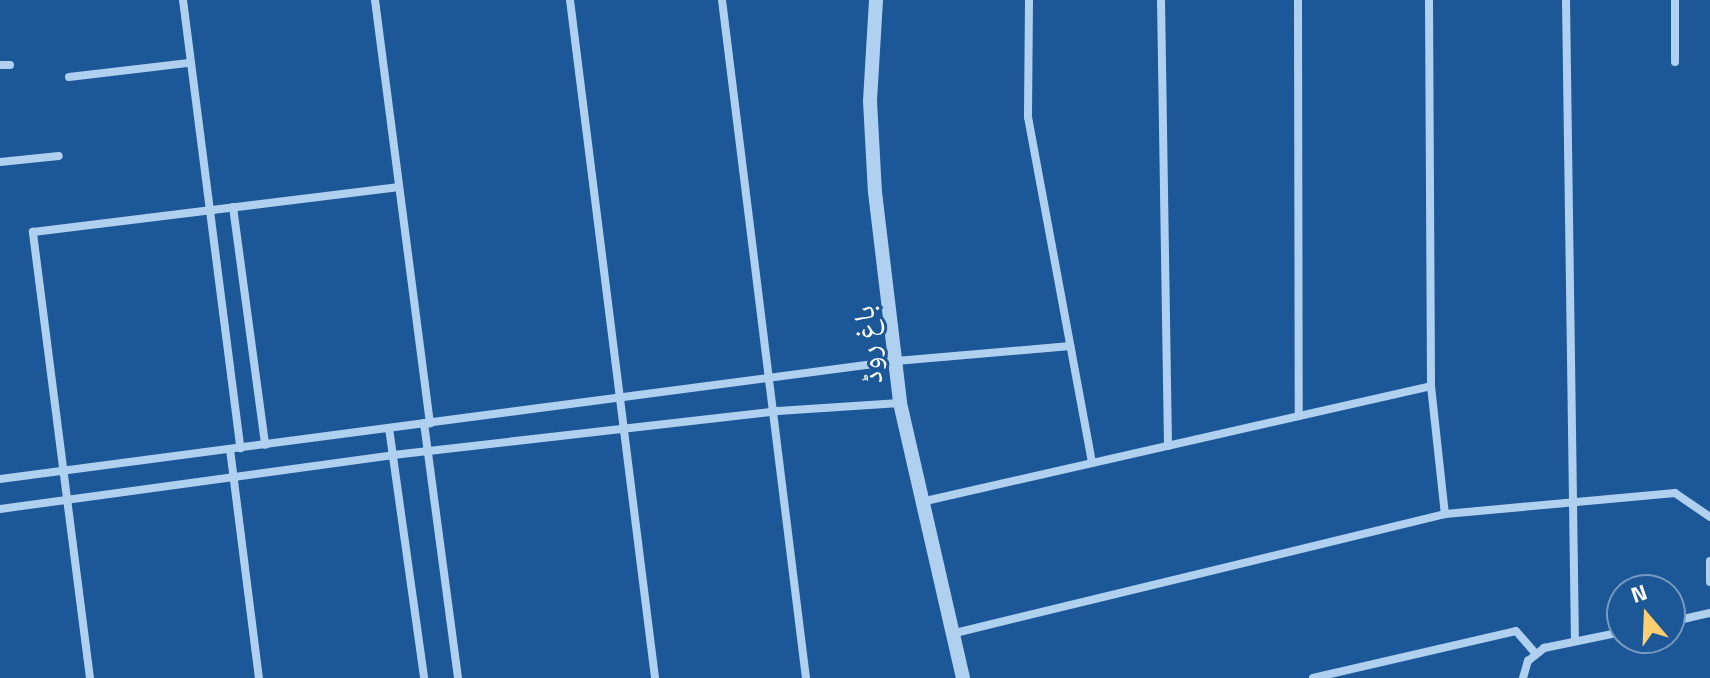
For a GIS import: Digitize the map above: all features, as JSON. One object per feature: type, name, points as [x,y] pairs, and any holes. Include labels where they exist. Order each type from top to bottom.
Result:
[{"type":"street","points":[[183,0],[235,449],[234,477],[259,678]]},
{"type":"street","points":[[375,0],[458,678]]},
{"type":"street","points":[[570,0],[655,678]]},
{"type":"street","points":[[722,0],[769,378],[770,412],[806,678]]},
{"type":"street","name":"باغ روڈ","points":[[876,0],[870,101],[875,192],[900,403],[963,678]]},
{"type":"street","points":[[1029,0],[1028,117],[1092,463]]},
{"type":"street","points":[[1161,0],[1168,446]]},
{"type":"street","points":[[1298,0],[1299,416]]},
{"type":"street","points":[[1429,0],[1431,386],[1445,514]]},
{"type":"street","points":[[1566,0],[1575,641]]},
{"type":"street","points":[[1675,0],[1675,62]]},
{"type":"street","points":[[69,77],[189,63]]},
{"type":"street","points":[[0,162],[59,156]]},
{"type":"street","points":[[90,678],[33,232],[207,207],[233,207],[399,187]]},
{"type":"street","points":[[233,207],[265,445]]},
{"type":"street","points":[[0,479],[896,361],[1070,346]]},
{"type":"street","points":[[921,502],[1431,386]]},
{"type":"street","points":[[0,509],[393,455],[625,432],[770,412],[900,403]]},
{"type":"street","points":[[389,428],[424,678]]},
{"type":"street","points":[[951,635],[1445,514],[1675,493],[1710,517]]},
{"type":"street","points":[[1710,561],[1710,582]]},
{"type":"street","points":[[1686,618],[1710,613]]},
{"type":"street","points":[[1313,678],[1516,631],[1536,654]]},
{"type":"street","points":[[1523,678],[1536,654],[1606,635]]}]
